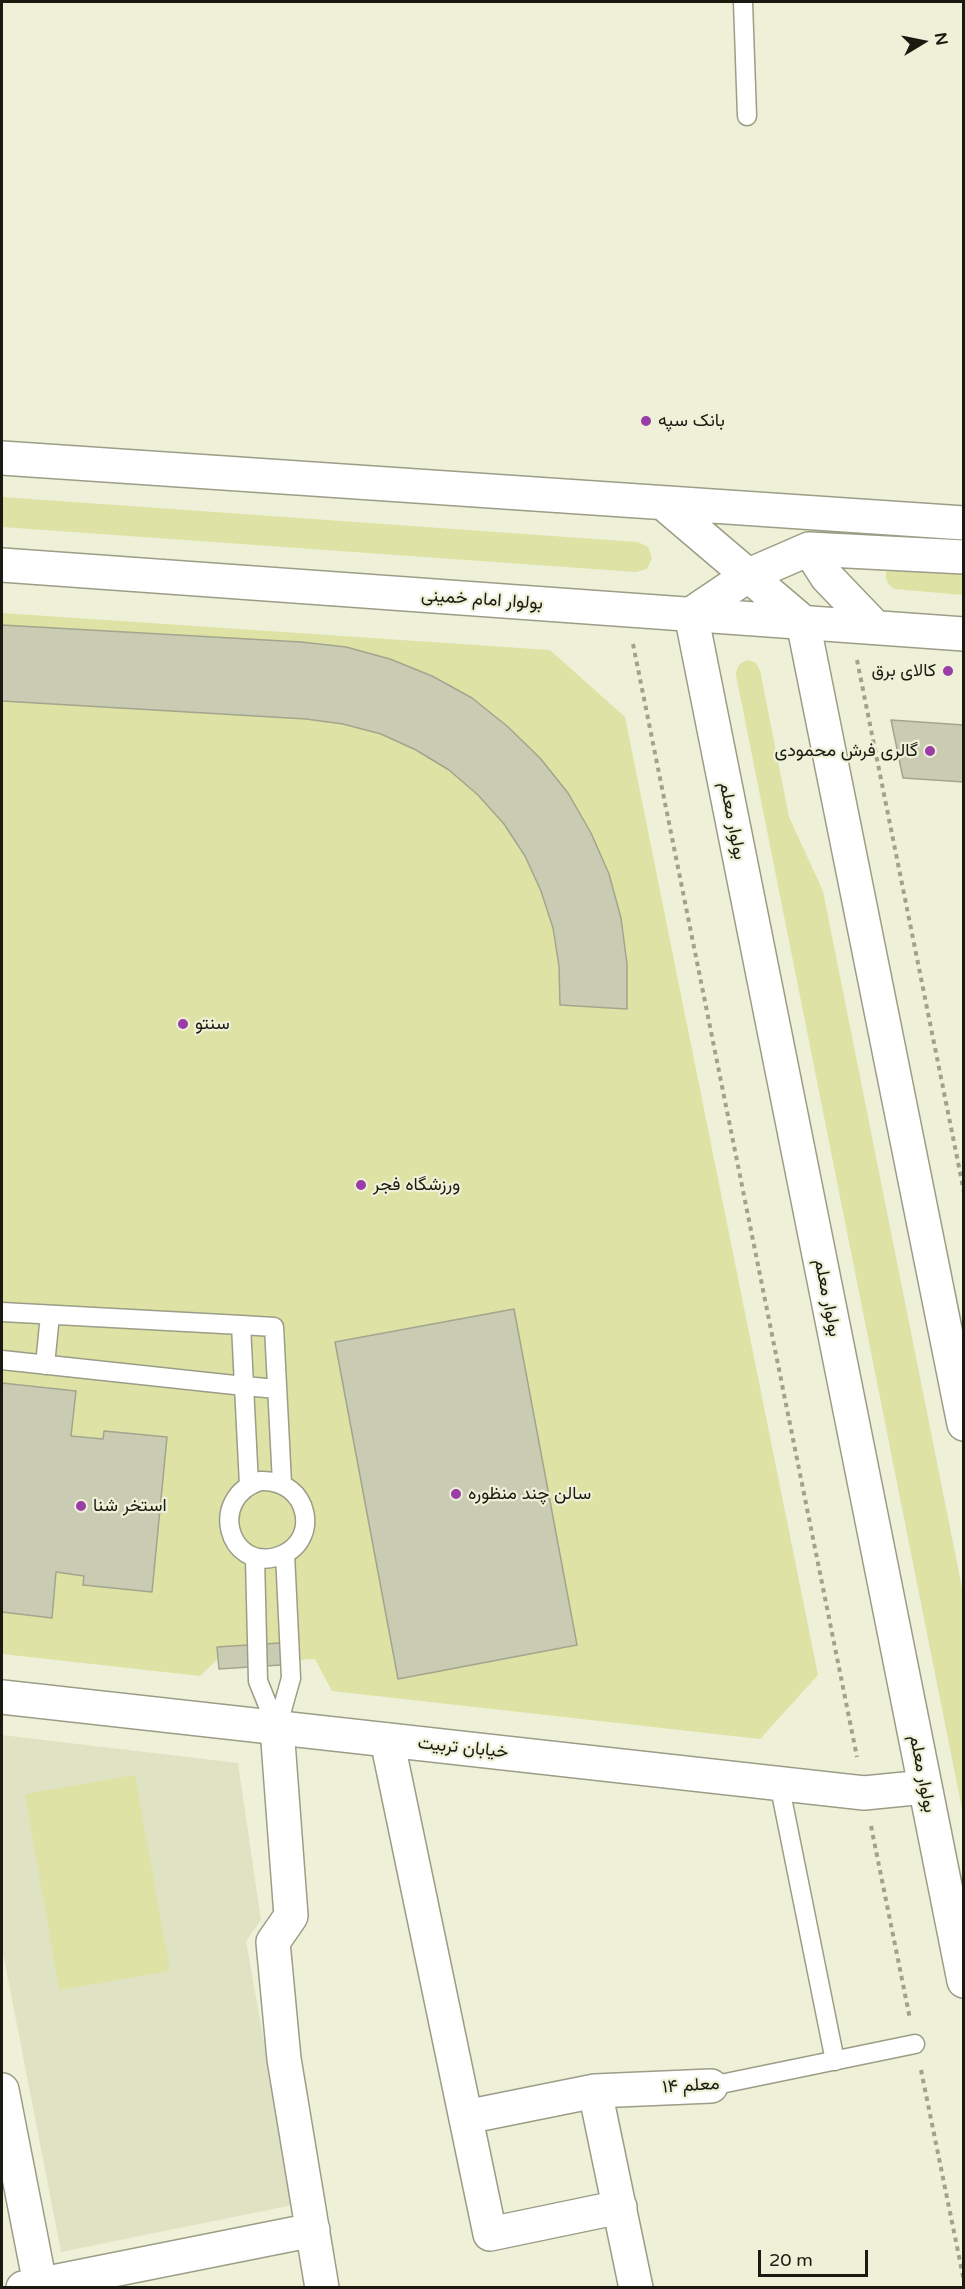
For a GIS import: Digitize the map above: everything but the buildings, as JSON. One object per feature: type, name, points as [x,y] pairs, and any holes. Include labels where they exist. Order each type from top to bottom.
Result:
[{"type":"main road","points":[[2,458],[963,523]]},
{"type":"main road","points":[[663,503],[803,622],[963,1424]]},
{"type":"main road","points":[[809,549],[827,577],[875,627]]},
{"type":"main road","points":[[691,614],[749,576],[809,549],[963,557]]},
{"type":"main road","name":"بولوار امام خمینی","points":[[2,565],[963,634]]},
{"type":"main road","name":"بولوار معلم","points":[[691,614],[963,1981]]},
{"type":"main road","name":"خیابان تربیت","points":[[2,1697],[864,1793],[925,1787]]},
{"type":"main road","points":[[277,1728],[291,1916],[273,1942],[284,2059],[322,2288]]},
{"type":"main road","points":[[387,1740],[490,2234],[620,2207]]},
{"type":"main road","name":"معلم ۱۴","points":[[466,2117],[595,2091],[711,2086]]},
{"type":"main road","points":[[2,2090],[12,2204],[31,2286],[313,2230]]},
{"type":"main road","points":[[595,2091],[636,2288]]},
{"type":"lane","points":[[743,2],[747,116]]},
{"type":"lane","points":[[2,1312],[274,1327],[282,1484]]},
{"type":"lane","points":[[45,1365],[50,1315]]},
{"type":"lane","points":[[241,1325],[249,1485]]},
{"type":"lane","points":[[2,1360],[277,1389]]},
{"type":"lane","points":[[271,1480],[282,1484],[294,1492],[302,1503],[305,1518],[304,1532],[297,1545],[285,1554],[274,1558],[255,1558],[240,1547],[232,1536],[228,1521],[230,1507],[238,1494],[249,1485],[271,1480]]},
{"type":"lane","points":[[277,1728],[291,1678],[285,1554]]},
{"type":"lane","points":[[255,1558],[258,1681],[277,1728]]},
{"type":"lane","points":[[779,1784],[835,2061]]},
{"type":"lane","name":"معلم ۱۴","points":[[711,2086],[915,2044]]},
{"type":"path","points":[[633,644],[864,1793]]},
{"type":"path","points":[[857,659],[963,1192]]},
{"type":"shaded area","points":[[2,1735],[238,1763],[261,1920],[246,1941],[293,2205],[61,2252],[2,1948]]},
{"type":"green space","points":[[2,497],[638,542],[648,547],[652,558],[647,569],[636,572],[2,527]]},
{"type":"green space","points":[[963,565],[963,595],[894,589],[886,578],[887,569]]},
{"type":"green space","name":"ورزشگاه فجر","points":[[2,613],[550,650],[625,717],[818,1675],[760,1739],[332,1691],[315,1659],[296,1660],[296,1664],[219,1669],[218,1659],[200,1676],[2,1654]]},
{"type":"green space","points":[[749,660],[756,663],[760,670],[789,817],[823,891],[963,1593],[963,1814],[736,675],[740,664]]},
{"type":"green space","points":[[135,1775],[170,1971],[59,1990],[25,1794]]},
{"type":"place","name":"بانک سپه","points":[[646,421]]},
{"type":"place","name":"کالای برق","points":[[948,671]]},
{"type":"place","name":"گالری فرش محمودی","points":[[930,751]]},
{"type":"place","name":"سنتو","points":[[183,1024]]},
{"type":"place","name":"ورزشگاه فجر","points":[[361,1185]]},
{"type":"place","name":"سالن چند منظوره","points":[[456,1494]]},
{"type":"place","name":"استخر شنا","points":[[81,1506]]}]
